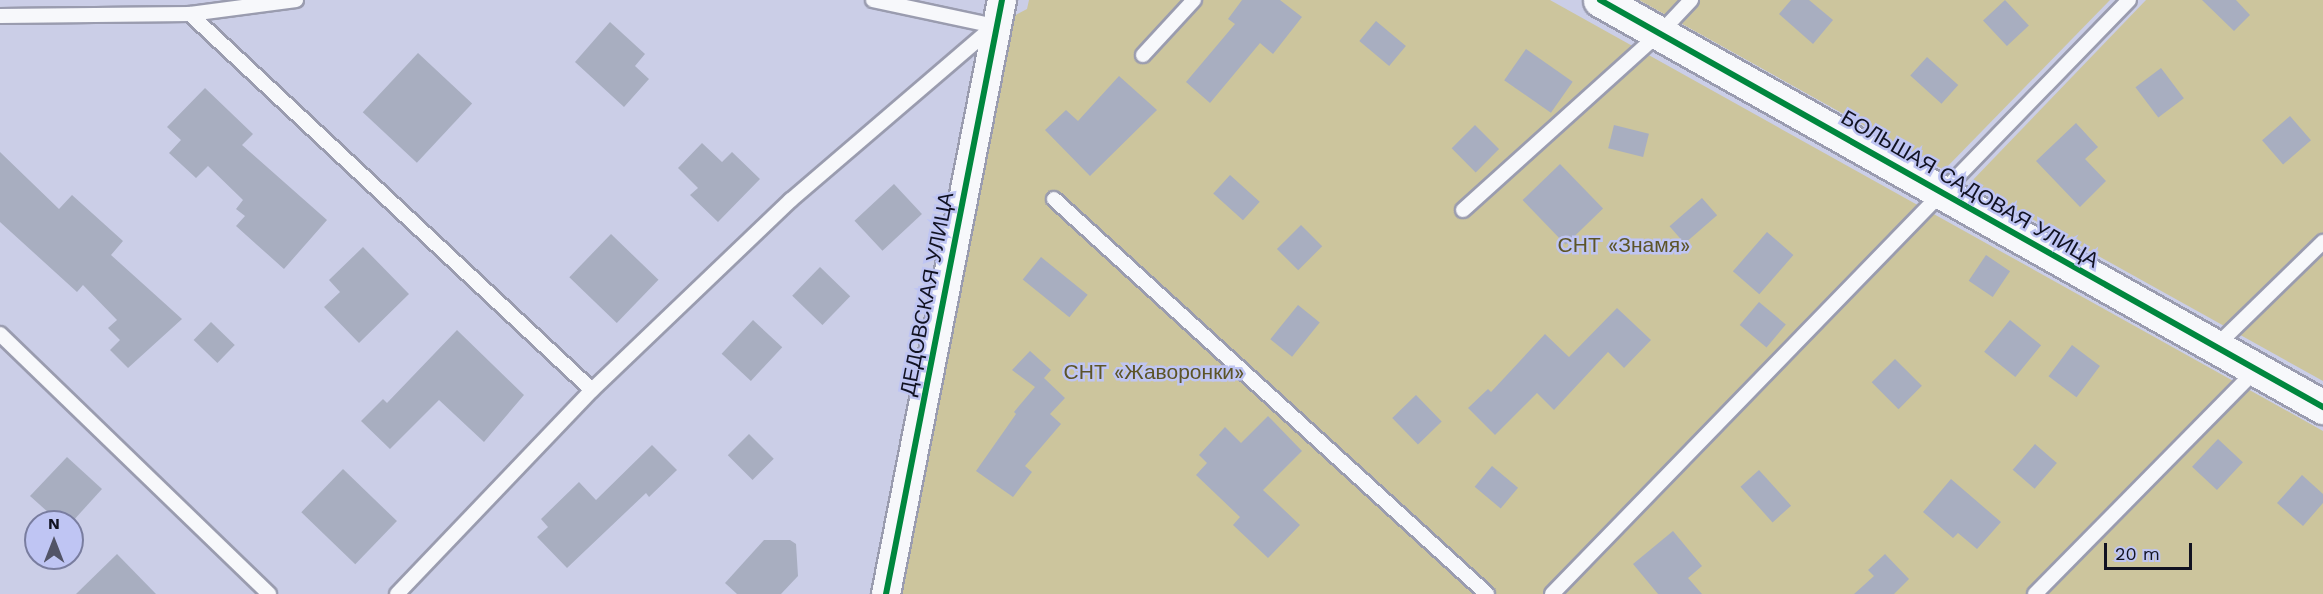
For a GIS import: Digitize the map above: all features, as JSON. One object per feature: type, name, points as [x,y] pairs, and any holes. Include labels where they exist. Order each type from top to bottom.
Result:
[{"type":"street","name":"БОЛЬШАЯ САДОВАЯ УЛИЦА","points":[[1600,0],[1661,32],[2323,407]]},
{"type":"street","name":"ДЕДОВСКАЯ УЛИЦА","points":[[886,594],[998,13]]},
{"type":"lane","points":[[0,16],[190,14],[296,0]]},
{"type":"lane","points":[[873,0],[998,13]]},
{"type":"lane","points":[[1143,55],[1194,0]]},
{"type":"lane","points":[[1462,210],[1661,32],[1691,0]]},
{"type":"lane","points":[[1552,594],[2129,0]]},
{"type":"lane","points":[[397,594],[592,390],[791,200],[998,13]]},
{"type":"lane","points":[[190,14],[592,390]]},
{"type":"lane","points":[[1054,199],[1487,594]]},
{"type":"lane","points":[[2215,347],[2323,242]]},
{"type":"lane","points":[[0,334],[269,594]]},
{"type":"lane","points":[[2035,594],[2256,370]]},
{"type":"green space","name":"СНТ «Жаворонки»","points":[[1029,0],[1550,0],[2323,431],[2323,594],[887,594],[994,26],[1027,9]]},
{"type":"green space","points":[[1639,0],[2110,0],[1944,170]]},
{"type":"green space","points":[[2146,0],[2323,0],[2323,381],[1969,184]]},
{"type":"building","points":[[1242,0],[1280,0],[1302,17],[1273,54],[1260,43],[1210,103],[1186,82],[1235,24],[1228,19]]},
{"type":"building","points":[[1791,0],[1809,0],[1833,20],[1813,44],[1779,14]]},
{"type":"building","points":[[2005,0],[2029,26],[2007,46],[1983,20]]},
{"type":"building","points":[[2202,0],[2236,0],[2250,15],[2234,31]]},
{"type":"building","points":[[1376,21],[1406,46],[1389,66],[1359,41]]},
{"type":"building","points":[[610,22],[645,54],[635,66],[649,79],[624,107],[575,62]]},
{"type":"building","points":[[1526,49],[1573,82],[1551,113],[1504,80]]},
{"type":"building","points":[[418,53],[472,103],[417,163],[363,112]]},
{"type":"building","points":[[1927,57],[1958,85],[1941,104],[1910,76]]},
{"type":"building","points":[[2161,68],[2184,98],[2158,118],[2135,87]]},
{"type":"building","points":[[1119,76],[1157,110],[1090,176],[1045,130],[1066,110],[1078,121]]},
{"type":"building","points":[[205,88],[253,134],[242,145],[327,220],[284,269],[236,226],[245,216],[236,209],[243,200],[208,166],[196,178],[169,153],[181,140],[167,127]]},
{"type":"building","points":[[2290,116],[2311,140],[2283,164],[2262,140]]},
{"type":"building","points":[[2076,123],[2098,147],[2085,159],[2106,181],[2080,207],[2036,161]]},
{"type":"building","points":[[1475,125],[1499,149],[1476,172],[1452,148]]},
{"type":"building","points":[[1614,125],[1649,134],[1643,157],[1608,148]]},
{"type":"building","points":[[702,143],[722,162],[732,152],[760,179],[718,222],[690,195],[698,188],[678,168]]},
{"type":"building","points":[[0,152],[59,209],[72,195],[123,241],[111,255],[182,319],[128,368],[110,350],[120,340],[108,328],[117,320],[83,285],[77,292],[0,222]]},
{"type":"building","points":[[1560,164],[1603,209],[1566,245],[1523,200]]},
{"type":"building","points":[[1230,175],[1260,202],[1243,220],[1213,194]]},
{"type":"building","points":[[894,184],[922,214],[882,251],[855,221]]},
{"type":"building","points":[[1702,198],[1717,215],[1685,244],[1670,226]]},
{"type":"building","points":[[1301,225],[1322,246],[1298,270],[1277,249]]},
{"type":"building","points":[[1767,232],[1793,255],[1759,294],[1733,271]]},
{"type":"building","points":[[611,234],[658,280],[617,323],[569,277]]},
{"type":"building","points":[[363,247],[409,294],[359,343],[324,307],[340,292],[329,280]]},
{"type":"building","points":[[1986,255],[2010,271],[1993,297],[1969,281]]},
{"type":"building","points":[[1041,257],[1088,295],[1069,317],[1023,280]]},
{"type":"building","points":[[820,267],[850,296],[822,325],[792,296]]},
{"type":"building","points":[[1759,302],[1786,324],[1767,347],[1740,325]]},
{"type":"building","points":[[1298,305],[1320,323],[1292,357],[1270,339]]},
{"type":"building","points":[[1617,308],[1651,340],[1624,368],[1608,352],[1554,410],[1537,393],[1495,435],[1468,408],[1488,389],[1491,392],[1545,334],[1569,357]]},
{"type":"building","points":[[753,320],[782,347],[751,381],[722,354]]},
{"type":"building","points":[[2010,320],[2041,345],[2015,377],[1984,352]]},
{"type":"building","points":[[211,322],[235,345],[217,363],[194,340]]},
{"type":"building","points":[[457,330],[524,395],[484,442],[439,400],[390,449],[361,421],[383,399],[387,403]]},
{"type":"building","points":[[2072,345],[2100,366],[2076,397],[2049,376]]},
{"type":"building","points":[[1030,351],[1051,370],[1044,378],[1065,398],[1050,414],[1061,424],[1025,466],[1032,472],[1013,497],[976,471],[1016,414],[1014,412],[1035,387],[1012,370]]},
{"type":"building","points":[[1895,359],[1922,386],[1899,409],[1872,382]]},
{"type":"building","points":[[1416,395],[1442,422],[1418,445],[1392,418]]},
{"type":"building","points":[[1268,416],[1302,451],[1263,490],[1300,525],[1268,558],[1233,525],[1240,517],[1196,475],[1207,463],[1199,455],[1225,427],[1241,443]]},
{"type":"building","points":[[749,434],[774,459],[753,480],[728,455]]},
{"type":"building","points":[[2218,439],[2243,462],[2217,490],[2192,467]]},
{"type":"building","points":[[2035,444],[2057,463],[2035,489],[2013,470]]},
{"type":"building","points":[[652,445],[677,470],[649,497],[646,493],[567,568],[537,537],[548,527],[541,519],[579,482],[596,500]]},
{"type":"building","points":[[67,457],[102,489],[83,510],[46,510],[30,496]]},
{"type":"building","points":[[1492,466],[1518,488],[1501,509],[1475,487]]},
{"type":"building","points":[[343,469],[397,521],[355,564],[301,512]]},
{"type":"building","points":[[1759,470],[1791,506],[1773,522],[1740,487]]},
{"type":"building","points":[[2302,475],[2323,494],[2323,503],[2303,526],[2277,503]]},
{"type":"building","points":[[1951,479],[2001,522],[1977,549],[1958,533],[1953,538],[1923,512]]},
{"type":"building","points":[[1673,531],[1702,566],[1688,578],[1702,594],[1658,594],[1633,564]]},
{"type":"building","points":[[764,540],[790,540],[796,544],[798,576],[781,594],[737,594],[725,583]]},
{"type":"building","points":[[117,554],[156,594],[76,594]]},
{"type":"building","points":[[1885,554],[1909,579],[1894,594],[1854,594],[1874,576],[1868,570]]},
{"type":"cycle path","points":[[886,594],[1002,0]]},
{"type":"cycle path","points":[[1600,0],[2323,407]]},
{"type":"park label","name":"СНТ «Знамя»","points":[[1624,245]]}]
